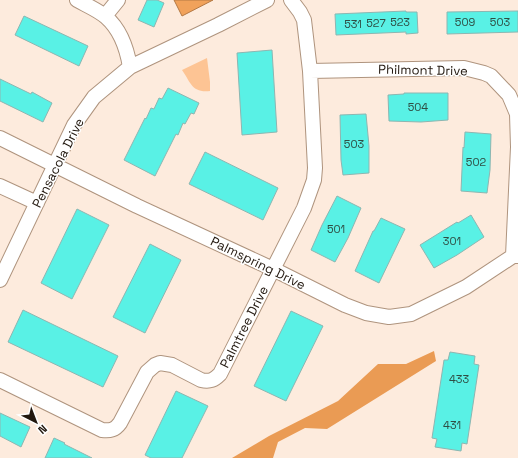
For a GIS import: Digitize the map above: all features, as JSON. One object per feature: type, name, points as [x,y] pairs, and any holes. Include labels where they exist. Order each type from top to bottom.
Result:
[{"type":"street","points":[[77,0],[105,16],[112,23],[128,52],[130,67]]},
{"type":"street","points":[[105,16],[118,0]]},
{"type":"street","name":"Pensacola Drive","points":[[0,280],[74,126],[94,97],[130,67],[267,0]]},
{"type":"street","name":"Palmtree Drive","points":[[0,380],[102,430],[113,430],[120,423],[147,372],[155,364],[160,363],[172,365],[202,380],[212,381],[220,374],[304,208],[314,180],[315,168],[310,71],[304,20],[291,0]]},
{"type":"street","name":"Philmont Drive","points":[[310,71],[464,68],[484,72],[491,76],[509,96],[517,114],[518,147],[516,256]]},
{"type":"street","name":"Palmspring Drive","points":[[0,138],[137,206],[273,268],[345,305],[366,313],[389,317],[411,314],[466,286],[516,256]]},
{"type":"street","points":[[0,186],[37,203]]},
{"type":"shaded area","points":[[174,0],[213,0],[182,16]]},
{"type":"shaded area","points":[[207,58],[210,91],[204,91],[196,89],[190,83],[182,70]]},
{"type":"shaded area","points":[[434,351],[436,361],[327,429],[305,428],[278,442],[273,458],[232,458],[269,436],[338,401],[378,364],[406,364]]},
{"type":"building","points":[[147,0],[157,0],[164,3],[154,27],[138,20]]},
{"type":"building","points":[[406,11],[417,12],[418,33],[406,34],[406,32],[336,35],[335,14]]},
{"type":"building","points":[[518,11],[518,32],[447,34],[447,12]]},
{"type":"building","points":[[24,16],[88,46],[79,66],[15,35]]},
{"type":"building","points":[[272,50],[277,132],[242,135],[237,53]]},
{"type":"building","points":[[0,79],[31,94],[32,92],[52,103],[43,122],[0,101]]},
{"type":"building","points":[[168,88],[199,103],[194,114],[191,113],[185,124],[183,123],[178,135],[176,134],[155,176],[124,160],[151,108],[154,109],[159,98],[162,99]]},
{"type":"building","points":[[404,93],[448,93],[448,120],[421,122],[389,121],[388,95]]},
{"type":"building","points":[[366,114],[369,146],[369,173],[343,175],[341,160],[340,115]]},
{"type":"building","points":[[465,132],[491,134],[490,170],[487,193],[461,191]]},
{"type":"building","points":[[205,152],[278,188],[263,220],[189,184]]},
{"type":"building","points":[[337,196],[361,208],[348,238],[335,262],[311,250]]},
{"type":"building","points":[[77,209],[109,225],[72,299],[41,283]]},
{"type":"building","points":[[471,215],[484,237],[434,268],[420,245]]},
{"type":"building","points":[[381,218],[405,229],[379,283],[355,271],[373,231]]},
{"type":"building","points":[[150,244],[181,260],[145,333],[113,317]]},
{"type":"building","points":[[23,310],[118,356],[103,387],[8,342]]},
{"type":"building","points":[[291,311],[323,326],[286,401],[254,386]]},
{"type":"building","points":[[450,352],[475,356],[474,364],[479,365],[467,444],[462,443],[461,451],[435,447],[437,439],[432,438],[444,360],[448,360]]},
{"type":"building","points":[[176,391],[208,406],[182,458],[151,458],[145,455]]},
{"type":"building","points":[[0,413],[30,427],[21,447],[0,436]]},
{"type":"building","points":[[54,438],[65,443],[64,444],[92,458],[45,458]]}]
